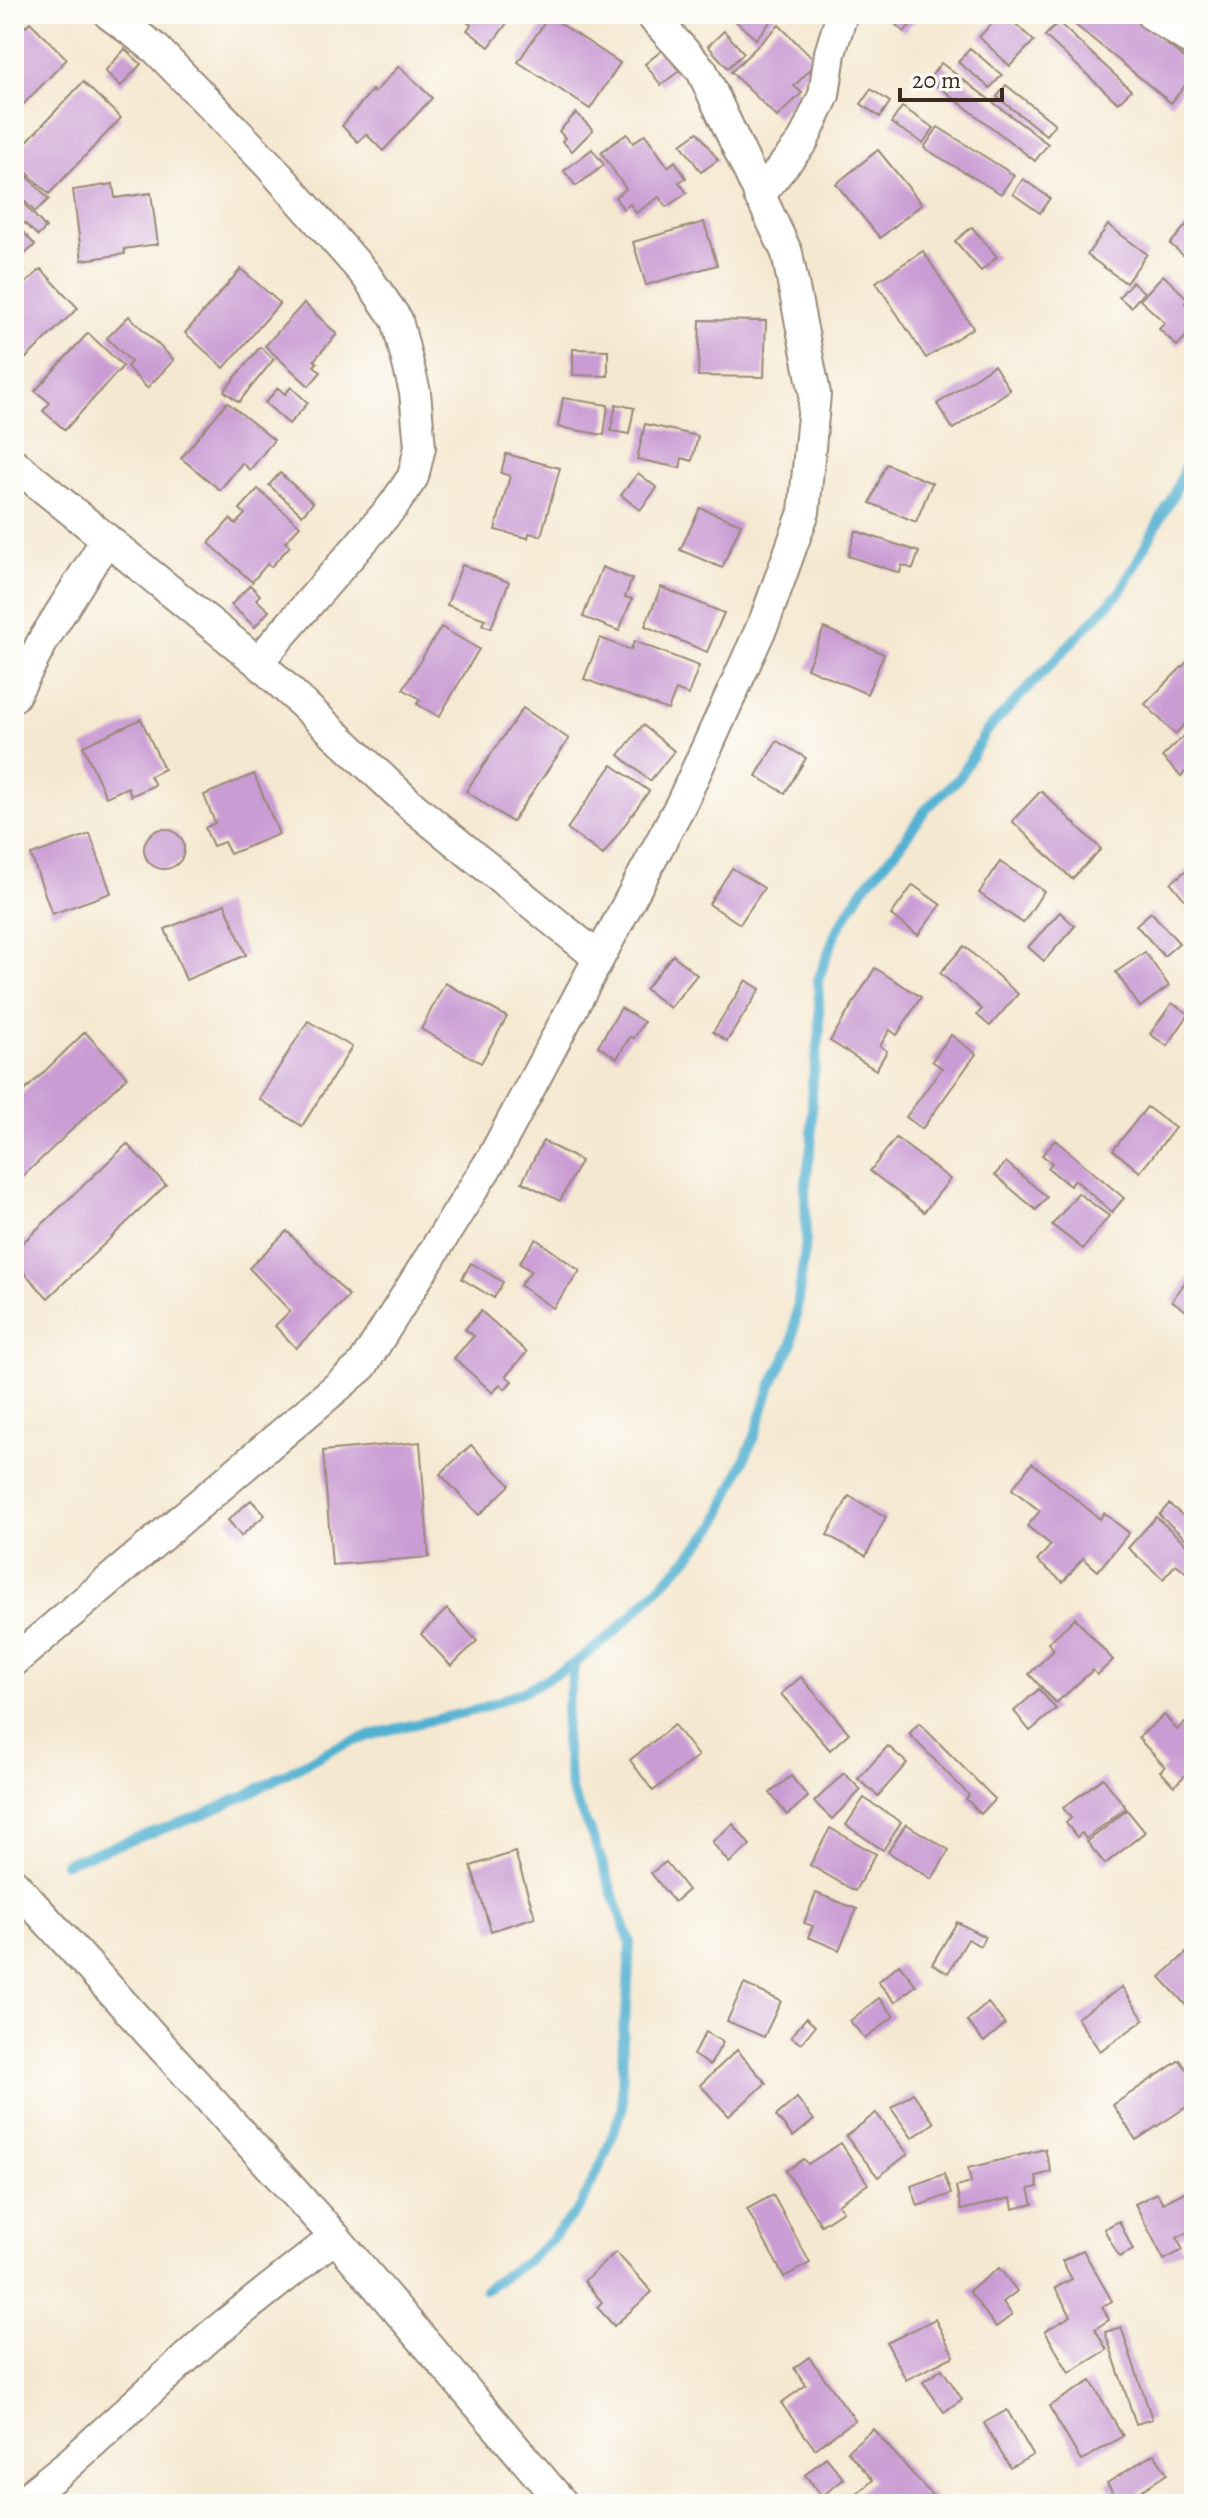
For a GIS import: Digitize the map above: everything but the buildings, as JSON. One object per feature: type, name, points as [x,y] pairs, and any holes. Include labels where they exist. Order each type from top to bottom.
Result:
[{"type":"street","points":[[109,14],[156,49],[269,165],[365,274],[397,320],[415,392],[420,447],[413,477],[393,506],[258,662]]},
{"type":"street","points":[[14,1661],[362,1366],[493,1157],[695,774],[765,620],[804,512],[815,394],[787,253],[702,71],[650,14]]},
{"type":"street","points":[[759,196],[803,141],[824,95],[830,53],[842,14]]},
{"type":"street","points":[[1151,14],[1194,42]]},
{"type":"street","points":[[14,464],[258,662],[413,807],[599,958]]},
{"type":"street","points":[[14,696],[44,639],[106,540]]},
{"type":"street","points":[[14,1884],[335,2237],[563,2504]]},
{"type":"street","points":[[19,2504],[70,2463],[209,2337],[335,2237]]},
{"type":"waterway","points":[[65,1863],[202,1815],[334,1748],[381,1732],[480,1709],[528,1689],[575,1663],[614,1633],[716,1525],[755,1435],[770,1388],[792,1344],[806,1241],[805,1189],[812,1139],[812,1085],[820,1032],[818,980],[836,932],[864,887],[896,851],[926,809],[960,777],[985,733],[1120,592],[1174,494],[1194,446]]},
{"type":"waterway","points":[[485,2289],[547,2244],[580,2207],[604,2158],[622,2109],[623,2028],[630,1942],[594,1840],[571,1790],[565,1739],[566,1713],[575,1663]]}]
